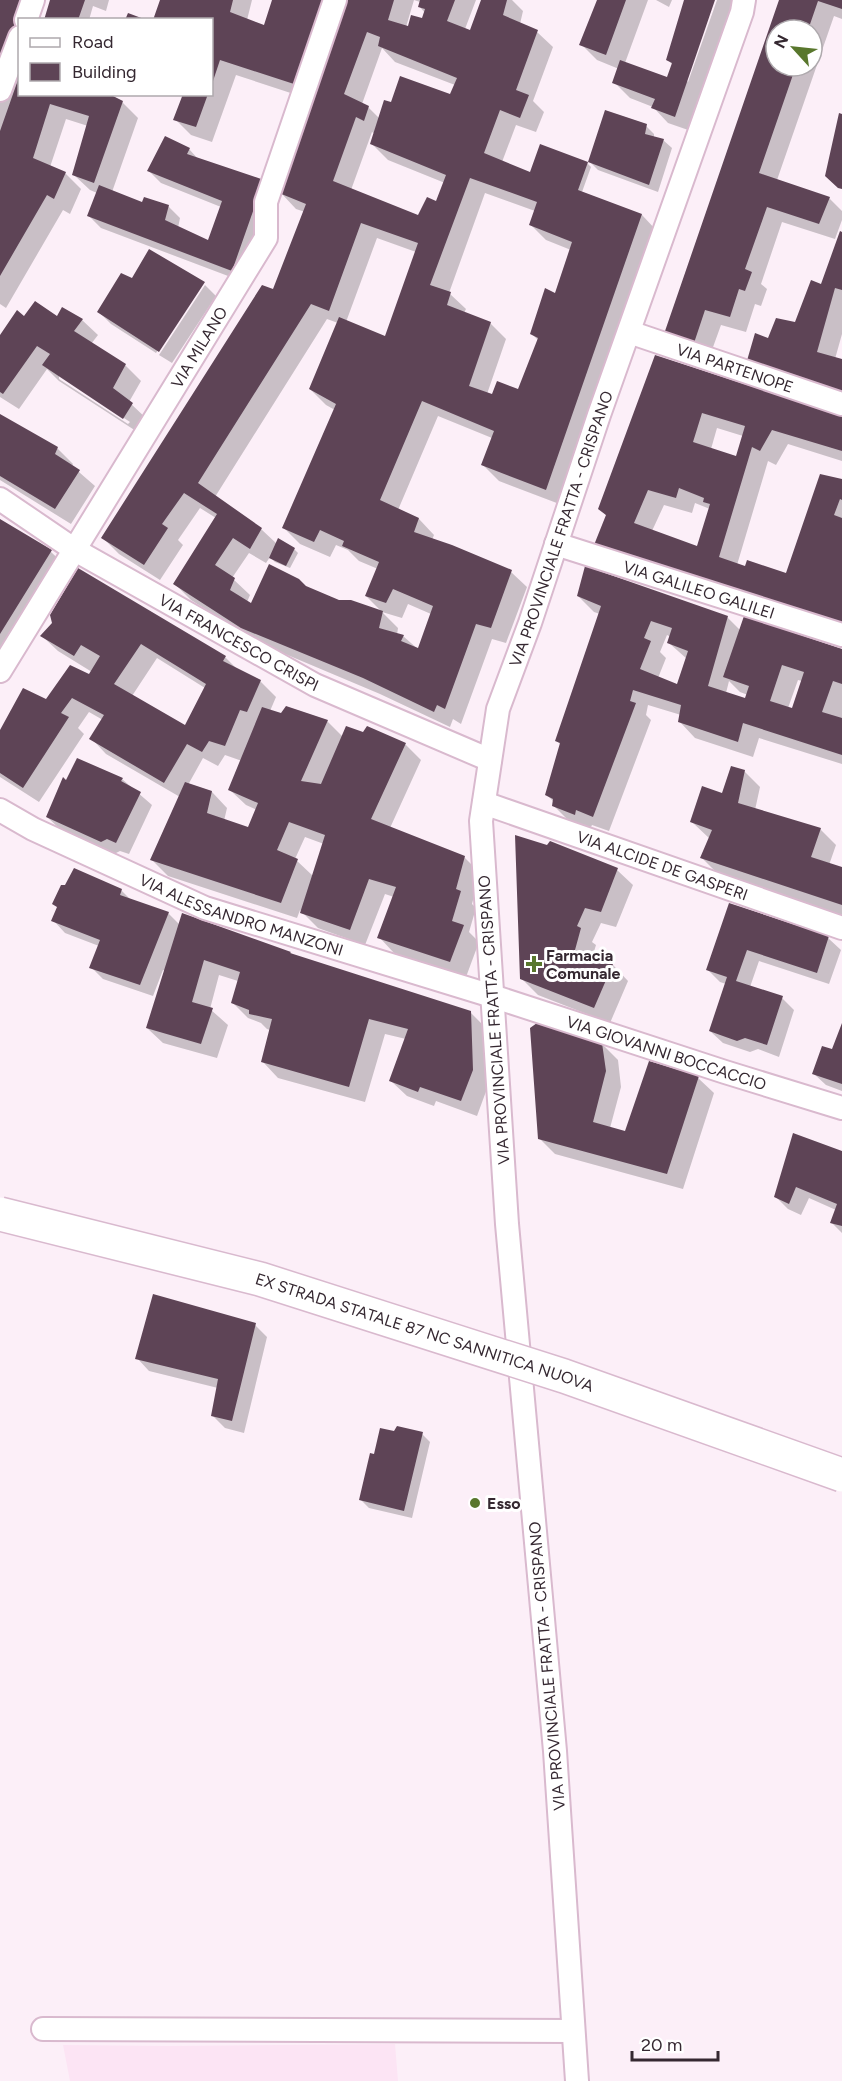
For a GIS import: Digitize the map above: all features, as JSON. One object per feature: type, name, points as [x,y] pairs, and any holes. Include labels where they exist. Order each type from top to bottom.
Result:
[{"type":"highway","name":"EX STRADA STATALE 87 NC SANNITICA NUOVA","points":[[0,1214],[260,1279],[564,1376],[842,1475]]},
{"type":"street","points":[[27,18],[33,0]]},
{"type":"street","name":"VIA MILANO","points":[[0,671],[266,238],[266,202],[335,0]]},
{"type":"street","name":"VIA PROVINCIALE FRATTA - CRISPANO","points":[[577,2081],[555,1751],[507,1224],[481,821],[498,709],[742,12],[744,0]]},
{"type":"street","points":[[0,90],[18,42]]},
{"type":"street","name":"VIA PARTENOPE","points":[[629,332],[842,404]]},
{"type":"street","name":"VIA FRANCESCO CRISPI","points":[[0,499],[75,550],[315,685],[490,760]]},
{"type":"street","name":"VIA GALILEO GALILEI","points":[[556,544],[842,635]]},
{"type":"street","name":"VIA ALCIDE DE GASPERI","points":[[484,803],[842,928]]},
{"type":"street","name":"VIA ALESSANDRO MANZONI","points":[[0,810],[33,829],[205,908],[492,996]]},
{"type":"street","name":"VIA GIOVANNI BOCCACCIO","points":[[492,996],[842,1108]]},
{"type":"street","points":[[43,2030],[573,2031]]},
{"type":"shaded area","points":[[395,2044],[398,2081],[70,2081],[63,2045],[168,2046]]},
{"type":"building","points":[[0,0],[24,0],[0,67]]},
{"type":"building","points":[[50,0],[85,0],[79,18],[45,18]]},
{"type":"building","points":[[160,0],[233,0],[230,12],[264,25],[272,0],[324,0],[294,84],[220,60],[213,81],[213,18],[154,18]]},
{"type":"building","points":[[346,0],[394,0],[388,20],[408,26],[411,15],[422,18],[425,9],[418,7],[420,0],[455,0],[447,21],[470,30],[481,0],[507,0],[503,15],[538,30],[516,90],[529,95],[520,118],[500,110],[484,153],[530,172],[540,144],[588,162],[578,190],[642,214],[546,490],[481,465],[494,431],[422,401],[380,500],[419,518],[414,532],[512,570],[491,628],[476,624],[445,709],[437,705],[434,712],[363,678],[241,628],[173,584],[217,514],[184,493],[162,524],[168,528],[144,565],[101,538],[262,285],[273,289],[306,204],[279,193]],"holes":[[[367,32],[380,37],[378,46],[457,78],[450,94],[400,76],[391,102],[384,100],[370,144],[446,175],[436,201],[427,197],[418,215],[333,181],[356,117],[364,121],[369,106],[344,94]],[[470,178],[537,202],[529,225],[572,242],[555,293],[545,288],[530,334],[538,338],[518,389],[497,381],[492,394],[469,386],[491,322],[447,305],[451,292],[430,285]],[[361,223],[418,243],[385,336],[339,317],[309,389],[336,404],[282,528],[314,542],[320,530],[344,541],[342,546],[379,562],[365,596],[386,603],[393,589],[433,606],[418,648],[401,641],[404,635],[379,628],[383,611],[351,600],[339,600],[306,586],[299,579],[269,564],[251,603],[230,590],[235,578],[215,565],[233,538],[250,549],[262,528],[198,483],[311,304],[329,311]]]},
{"type":"building","points":[[597,0],[626,0],[606,55],[579,45]]},
{"type":"building","points":[[684,0],[715,0],[675,117],[651,108],[655,99],[612,83],[620,60],[667,77],[672,63],[666,60]]},
{"type":"building","points":[[779,0],[842,0],[842,9],[818,1],[812,18],[773,18]]},
{"type":"building","points":[[128,13],[141,18],[126,18]]},
{"type":"building","points":[[764,44],[764,78],[792,78],[759,173],[830,197],[819,224],[767,207],[745,269],[752,272],[745,291],[739,289],[730,317],[705,310],[693,346],[664,334]]},
{"type":"building","points":[[18,80],[18,96],[113,96],[123,101],[94,183],[72,175],[89,116],[50,104],[33,158],[66,172],[54,199],[47,195],[0,276],[0,131]]},
{"type":"building","points":[[182,96],[207,96],[196,127],[173,120]]},
{"type":"building","points":[[605,110],[647,124],[645,134],[664,139],[649,185],[588,162]]},
{"type":"building","points":[[839,113],[842,114],[842,189],[825,176]]},
{"type":"building","points":[[165,136],[190,148],[187,154],[264,180],[232,271],[87,216],[99,185],[142,202],[144,197],[169,205],[165,220],[208,240],[222,201],[147,171]]},
{"type":"building","points":[[840,231],[842,232],[842,290],[835,288],[817,352],[842,359],[842,395],[746,364],[755,333],[768,338],[776,318],[795,322],[811,280],[821,284]]},
{"type":"building","points":[[149,249],[205,282],[159,352],[97,312],[121,273],[132,278]]},
{"type":"building","points":[[35,301],[57,316],[62,307],[83,319],[74,331],[126,364],[113,388],[133,403],[123,419],[42,365],[50,354],[37,346],[3,394],[0,392],[0,335],[17,310],[24,316]]},
{"type":"building","points":[[655,355],[842,416],[842,451],[772,430],[760,451],[752,447],[719,557],[745,566],[747,560],[786,573],[820,474],[842,479],[842,500],[840,499],[834,515],[842,518],[842,626],[594,545],[606,515],[598,509]],"holes":[[[702,413],[745,426],[736,456],[693,442]],[[679,488],[704,498],[703,502],[710,504],[697,546],[634,523],[648,490],[676,498]]]},
{"type":"building","points":[[0,414],[58,447],[55,454],[80,470],[55,509],[0,476]]},
{"type":"building","points":[[0,519],[52,550],[0,634]]},
{"type":"building","points":[[278,538],[295,548],[286,566],[269,558]]},
{"type":"building","points":[[585,566],[728,616],[708,686],[745,698],[749,686],[723,677],[744,616],[842,649],[842,684],[833,681],[822,712],[842,718],[842,755],[743,723],[738,742],[678,722],[681,705],[633,690],[630,701],[636,703],[593,817],[576,810],[575,815],[552,806],[553,799],[545,795],[560,743],[555,741],[601,606],[577,596]],"holes":[[[651,621],[672,628],[667,643],[688,651],[677,684],[640,669],[651,641],[644,638]],[[782,665],[804,672],[792,708],[770,701]]]},
{"type":"building","points":[[78,568],[226,656],[223,661],[261,680],[247,712],[240,710],[225,746],[209,741],[202,752],[187,744],[164,783],[89,739],[104,715],[72,698],[61,713],[69,717],[23,788],[0,773],[0,730],[23,688],[46,699],[70,665],[89,674],[100,656],[81,645],[74,656],[40,636],[52,623],[50,615]],"holes":[[[141,644],[206,684],[185,725],[114,684]]]},
{"type":"building","points":[[286,706],[328,720],[301,781],[321,784],[346,726],[363,732],[367,726],[406,743],[371,819],[465,856],[456,889],[461,891],[452,921],[464,925],[450,962],[377,938],[396,887],[369,879],[350,930],[300,913],[325,835],[289,822],[277,850],[298,859],[281,903],[150,860],[185,782],[212,791],[207,813],[248,827],[258,803],[228,790],[262,707],[281,713]]},
{"type":"building","points":[[77,758],[123,778],[121,781],[141,792],[116,843],[107,839],[101,842],[46,817],[63,777],[66,780]]},
{"type":"building","points":[[731,766],[745,770],[738,803],[821,828],[811,857],[842,867],[842,905],[700,858],[712,830],[690,822],[702,786],[722,793]]},
{"type":"building","points":[[515,835],[547,845],[550,841],[618,868],[601,912],[585,908],[577,926],[581,928],[575,950],[613,964],[594,1008],[520,979]]},
{"type":"building","points":[[74,868],[122,889],[120,895],[169,912],[140,985],[89,968],[100,940],[51,921],[57,907],[52,904],[61,885],[65,885]]},
{"type":"building","points":[[729,903],[829,936],[817,973],[747,950],[736,981],[783,996],[767,1045],[745,1038],[737,1041],[709,1031],[727,977],[706,970]]},
{"type":"building","points":[[182,913],[290,953],[471,1011],[473,1070],[461,1101],[420,1087],[418,1092],[389,1081],[408,1029],[369,1019],[349,1087],[261,1062],[272,1019],[249,1014],[249,1010],[231,1003],[240,972],[204,960],[192,1002],[213,1008],[201,1044],[146,1028]]},
{"type":"building","points":[[537,1023],[602,1043],[606,1071],[593,1122],[625,1131],[649,1061],[699,1076],[667,1174],[538,1139],[530,1028]]},
{"type":"building","points":[[842,1023],[842,1084],[812,1074],[822,1046],[832,1049]]},
{"type":"building","points":[[793,1133],[842,1151],[842,1226],[830,1223],[837,1204],[796,1187],[789,1204],[774,1197]]},
{"type":"building","points":[[153,1294],[256,1323],[232,1421],[211,1416],[218,1379],[135,1359]]},
{"type":"building","points":[[397,1426],[423,1432],[404,1511],[359,1500],[370,1453],[374,1454],[380,1428],[394,1431]]},
{"type":"place","name":"Farmacia Comunale","points":[[534,964]]},
{"type":"place","name":"Esso","points":[[475,1503]]}]
